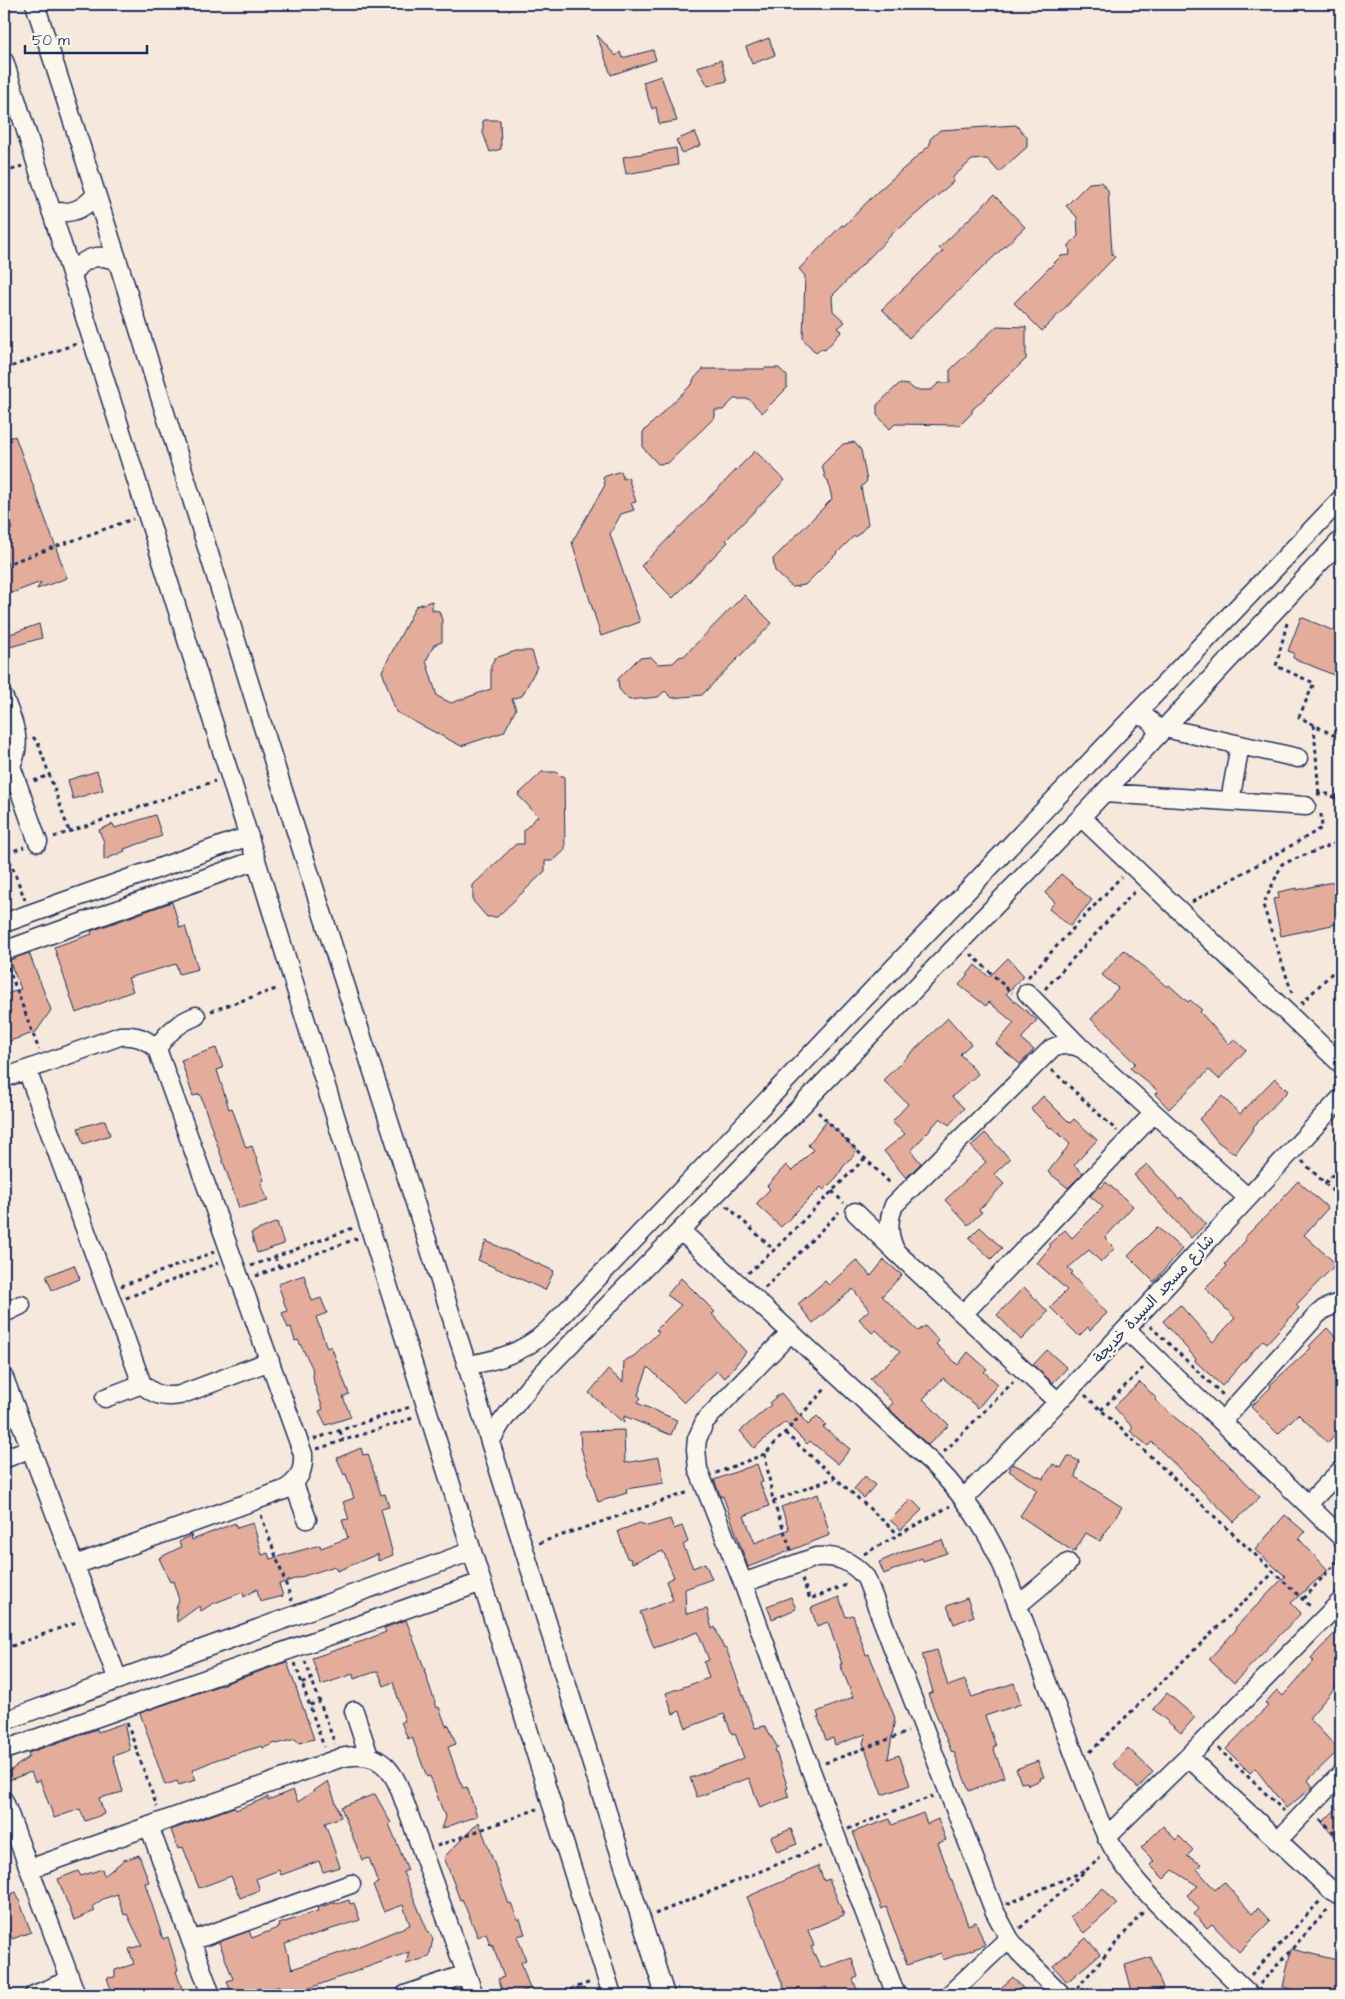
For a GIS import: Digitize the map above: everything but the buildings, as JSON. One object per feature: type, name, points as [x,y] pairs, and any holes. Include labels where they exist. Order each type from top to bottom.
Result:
[{"type":"street","points":[[35,4],[666,1995]]},
{"type":"street","points":[[4,61],[73,275],[91,338],[249,836],[293,983],[612,1995]]},
{"type":"street","points":[[51,211],[68,212],[76,210],[91,201],[96,194]]},
{"type":"street","points":[[73,275],[80,264],[92,257],[105,257],[118,262]]},
{"type":"street","points":[[467,1365],[508,1356],[538,1340],[1341,499]]},
{"type":"street","points":[[490,1442],[529,1387],[1104,793],[1341,540]]},
{"type":"street","points":[[4,698],[17,734],[17,748],[8,771],[38,842]]},
{"type":"street","points":[[1150,699],[1163,714],[1166,727]]},
{"type":"street","points":[[1135,715],[1147,718],[1155,726],[1298,758]]},
{"type":"street","points":[[1230,801],[1240,745]]},
{"type":"street","points":[[1104,793],[1315,804]]},
{"type":"street","points":[[1080,817],[1178,910],[1293,1011],[1341,1064]]},
{"type":"street","points":[[4,923],[249,836]]},
{"type":"street","points":[[5,958],[256,860]]},
{"type":"street","points":[[1026,991],[1083,1049],[1248,1198]]},
{"type":"street","points":[[157,1050],[169,1032],[181,1023],[196,1016]]},
{"type":"street","points":[[4,1078],[120,1036],[134,1035],[147,1040],[157,1050],[302,1449],[302,1470],[294,1484],[284,1490],[75,1565]]},
{"type":"street","points":[[896,1252],[890,1236],[890,1220],[894,1205],[1051,1049],[1058,1045],[1071,1044],[1083,1049]]},
{"type":"street","points":[[27,1070],[142,1384],[160,1396],[170,1397],[270,1362]]},
{"type":"street","name":"شارع مسجد السيدة خديجة","points":[[964,1498],[1058,1402],[1341,1098]]},
{"type":"street","points":[[963,1314],[1154,1113]]},
{"type":"street","points":[[851,1208],[1058,1402]]},
{"type":"street","points":[[681,1231],[932,1463],[964,1498],[996,1551],[1109,1842],[1126,1871],[1247,1992]]},
{"type":"street","points":[[620,1255],[640,1274]]},
{"type":"street","points":[[1222,1421],[1317,1315],[1341,1302]]},
{"type":"street","points":[[4,1312],[21,1305]]},
{"type":"street","points":[[1126,1329],[1341,1537]]},
{"type":"street","points":[[791,1332],[705,1421],[697,1439],[697,1464],[896,1995]]},
{"type":"street","points":[[4,1378],[118,1680]]},
{"type":"street","points":[[105,1398],[142,1384]]},
{"type":"street","points":[[4,1459],[31,1448]]},
{"type":"street","points":[[1308,1504],[1341,1470]]},
{"type":"street","points":[[294,1484],[307,1519]]},
{"type":"street","points":[[4,1721],[472,1551]]},
{"type":"street","points":[[743,1583],[816,1557],[827,1556],[849,1562],[866,1578],[994,1910],[1009,1938],[1031,1965],[1062,1995]]},
{"type":"street","points":[[1018,1605],[1068,1563]]},
{"type":"street","points":[[4,1750],[482,1582]]},
{"type":"street","points":[[1109,1842],[1206,1738],[1341,1601]]},
{"type":"street","points":[[43,1707],[53,1733]]},
{"type":"street","points":[[354,1711],[369,1756]]},
{"type":"street","points":[[29,1869],[335,1760],[354,1754],[369,1756],[382,1762],[393,1773],[474,1995]]},
{"type":"street","points":[[1188,1757],[1277,1841],[1338,1894]]},
{"type":"street","points":[[1277,1841],[1341,1774]]},
{"type":"street","points":[[4,1801],[73,1988],[34,1995]]},
{"type":"street","points":[[156,1824],[191,1941],[211,1995]]},
{"type":"street","points":[[191,1941],[351,1884]]},
{"type":"street","points":[[948,1995],[1009,1938]]},
{"type":"street","points":[[405,1995],[466,1974]]},
{"type":"path","points":[[4,369],[91,338]]},
{"type":"path","points":[[4,565],[147,514]]},
{"type":"path","points":[[1288,618],[1276,666],[1314,683],[1299,718],[1341,739]]},
{"type":"path","points":[[1178,910],[1322,828],[1315,804],[1314,725]]},
{"type":"path","points":[[17,734],[29,735],[38,743],[70,831]]},
{"type":"path","points":[[7,853],[230,776]]},
{"type":"path","points":[[1341,787],[1337,795],[1341,809]]},
{"type":"path","points":[[1341,841],[1282,864],[1263,904],[1293,1011],[1341,964]]},
{"type":"path","points":[[4,845],[30,913]]},
{"type":"path","points":[[1026,991],[1132,866]]},
{"type":"path","points":[[959,944],[1013,993],[1026,991],[1146,879]]},
{"type":"path","points":[[5,958],[44,1064]]},
{"type":"path","points":[[196,1016],[293,983]]},
{"type":"path","points":[[1040,1060],[1128,1141]]},
{"type":"path","points":[[807,1101],[904,1196]]},
{"type":"path","points":[[1292,1151],[1341,1198]]},
{"type":"path","points":[[737,1282],[774,1250],[865,1158]]},
{"type":"path","points":[[1325,1183],[1341,1167]]},
{"type":"path","points":[[716,1195],[774,1250]]},
{"type":"path","points":[[754,1298],[851,1208]]},
{"type":"path","points":[[110,1298],[235,1264],[275,1257],[370,1228]]},
{"type":"path","points":[[110,1298],[235,1264],[279,1267],[370,1228]]},
{"type":"path","points":[[275,1257],[279,1267]]},
{"type":"path","points":[[1139,1315],[1235,1406]]},
{"type":"path","points":[[1101,1410],[1154,1357]]},
{"type":"path","points":[[932,1463],[1024,1370]]},
{"type":"path","points":[[523,1548],[703,1482],[765,1454],[838,1376]]},
{"type":"path","points":[[1074,1384],[1324,1619]]},
{"type":"path","points":[[302,1449],[340,1430],[427,1407]]},
{"type":"path","points":[[302,1449],[343,1440],[427,1407]]},
{"type":"path","points":[[340,1430],[343,1440]]},
{"type":"path","points":[[786,1433],[898,1534]]},
{"type":"path","points":[[765,1454],[773,1501],[810,1599],[866,1578]]},
{"type":"path","points":[[773,1501],[834,1478]]},
{"type":"path","points":[[849,1562],[964,1498]]},
{"type":"path","points":[[255,1500],[297,1614]]},
{"type":"path","points":[[1303,1599],[1341,1557]]},
{"type":"path","points":[[1078,1764],[1274,1572]]},
{"type":"path","points":[[4,1649],[94,1616]]},
{"type":"path","points":[[295,1648],[312,1680],[320,1702],[335,1760]]},
{"type":"path","points":[[295,1648],[302,1683],[310,1706],[335,1760]]},
{"type":"path","points":[[302,1683],[312,1680]]},
{"type":"path","points":[[310,1706],[320,1702]]},
{"type":"path","points":[[122,1709],[156,1824]]},
{"type":"path","points":[[810,1768],[922,1726]]},
{"type":"path","points":[[1206,1738],[1296,1821]]},
{"type":"path","points":[[641,1920],[948,1790]]},
{"type":"path","points":[[422,1851],[551,1804]]},
{"type":"path","points":[[1308,1808],[1341,1839]]},
{"type":"path","points":[[1009,1938],[1087,1870],[1109,1842]]},
{"type":"path","points":[[994,1910],[1087,1870]]},
{"type":"path","points":[[1247,1992],[1338,1894]]},
{"type":"path","points":[[1247,1992],[1338,1894]]},
{"type":"path","points":[[1071,1995],[1153,1900]]},
{"type":"path","points":[[555,1995],[606,1977]]}]
